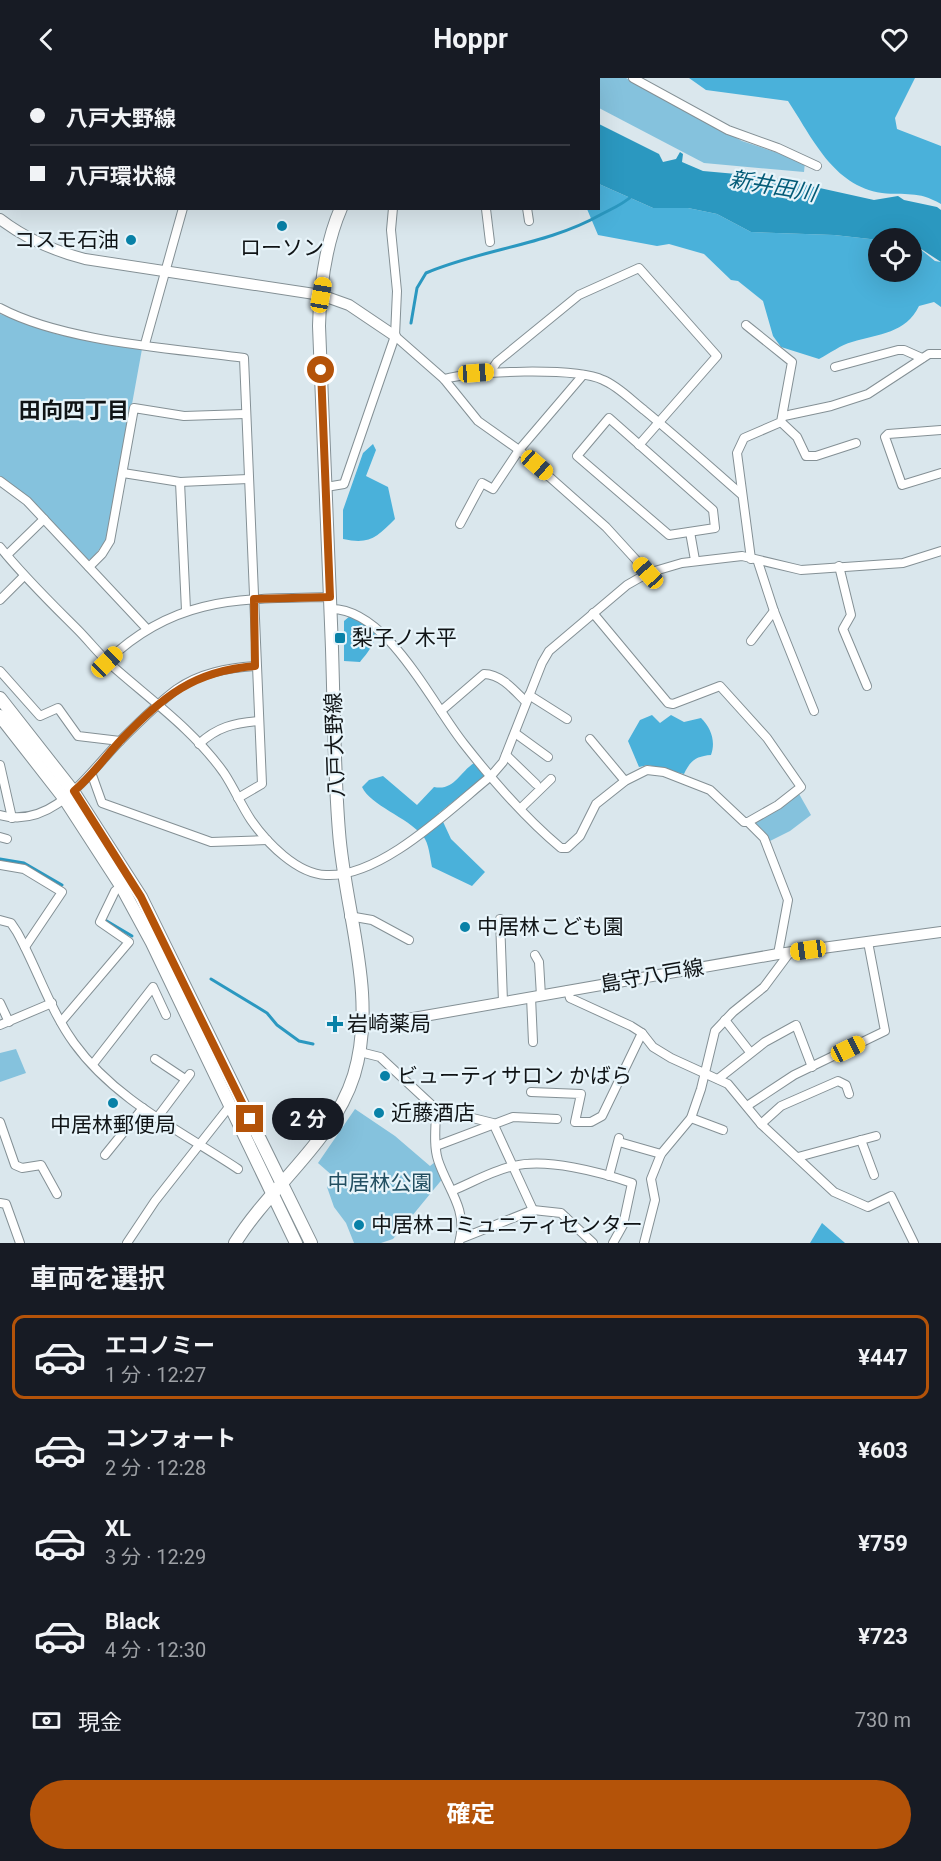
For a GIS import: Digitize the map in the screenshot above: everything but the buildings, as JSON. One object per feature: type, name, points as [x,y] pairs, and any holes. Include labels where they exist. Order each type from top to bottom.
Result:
[{"type":"main road","name":"八戸大野線","points":[[235,1243],[272,1193],[330,1125],[344,1099],[360,1052],[364,1024],[362,983],[343,874],[339,831],[326,487],[321,295],[330,237],[340,210]]},
{"type":"main road","points":[[0,219],[36,242],[59,252],[166,272],[321,295],[350,305],[395,336]]},
{"type":"main road","points":[[0,698],[69,794],[152,943],[296,1243]]},
{"type":"main road","points":[[0,716],[103,835],[155,923],[311,1243]]},
{"type":"main road","name":"島守八戸線","points":[[364,1024],[790,952],[941,932]]},
{"type":"street","points":[[633,78],[728,130],[778,148],[817,166]]},
{"type":"street","points":[[146,344],[182,210]]},
{"type":"street","points":[[326,487],[344,484],[350,473],[360,436],[395,336],[397,291],[391,230],[393,210]]},
{"type":"street","points":[[486,210],[490,242]]},
{"type":"street","points":[[527,210],[530,221]]},
{"type":"street","points":[[490,372],[497,362],[579,294],[639,268],[717,356],[639,445]]},
{"type":"street","points":[[0,308],[36,323],[79,334],[244,358],[261,784],[238,798]]},
{"type":"street","points":[[746,325],[792,362],[782,419],[797,436],[806,456],[816,456],[856,443]]},
{"type":"street","points":[[395,336],[444,379],[478,421],[519,450],[606,527],[648,573]]},
{"type":"street","points":[[835,367],[898,350],[904,350],[922,358]]},
{"type":"street","points":[[814,711],[754,560],[737,462],[740,444],[750,435],[782,419],[868,394],[929,354],[941,354]]},
{"type":"street","points":[[444,379],[462,374],[490,372],[583,375],[612,384],[741,494]]},
{"type":"street","points":[[460,524],[482,483],[493,489],[519,450],[583,375]]},
{"type":"street","points":[[89,567],[102,554],[110,541],[134,408],[184,416],[246,414]]},
{"type":"street","points":[[609,418],[713,510],[716,528],[690,532],[669,535],[577,456],[609,418]]},
{"type":"street","points":[[941,430],[888,434],[885,437],[902,486],[941,473]]},
{"type":"street","points":[[123,473],[180,482],[248,479]]},
{"type":"street","points":[[0,481],[27,501],[147,629]]},
{"type":"street","points":[[180,482],[186,610]]},
{"type":"street","points":[[7,555],[44,519]]},
{"type":"street","points":[[690,532],[695,560]]},
{"type":"street","points":[[0,546],[24,576],[107,662],[159,704],[199,744],[224,773],[267,840],[297,865],[312,873],[343,874],[368,866],[396,850],[492,776],[506,755],[549,651],[627,585],[648,573],[695,560],[730,556],[801,570],[903,563],[941,551]]},
{"type":"street","points":[[839,566],[851,615],[843,628],[867,687]]},
{"type":"street","points":[[0,600],[24,576]]},
{"type":"street","points":[[107,662],[147,629],[186,610],[216,602],[254,599],[330,603],[347,610],[386,637],[420,678],[464,745],[547,837],[561,848],[567,848],[580,836],[596,804],[625,781],[647,770],[693,782],[710,790],[764,838],[788,900],[778,954]]},
{"type":"street","points":[[751,641],[774,612]]},
{"type":"street","points":[[593,613],[668,703],[673,704],[720,686],[767,738],[801,787],[778,805],[748,822]]},
{"type":"street","points":[[0,815],[27,818],[42,813],[92,775],[120,741],[159,704],[196,678],[226,668],[255,666]]},
{"type":"street","points":[[0,671],[40,716],[58,708],[78,736],[120,741]]},
{"type":"street","points":[[441,711],[484,674],[491,674],[528,699],[567,719]]},
{"type":"street","points":[[199,744],[212,732],[224,726],[259,722]]},
{"type":"street","points":[[515,733],[548,757]]},
{"type":"street","points":[[590,739],[625,781]]},
{"type":"street","points":[[506,755],[536,784]]},
{"type":"street","points":[[0,765],[12,818]]},
{"type":"street","points":[[92,775],[102,803],[183,834],[212,842],[267,840]]},
{"type":"street","points":[[520,808],[551,779]]},
{"type":"street","points":[[0,865],[24,869],[62,892],[25,947]]},
{"type":"street","points":[[61,1022],[129,942],[100,922],[115,891],[120,886]]},
{"type":"street","points":[[350,916],[372,920],[409,940]]},
{"type":"street","points":[[500,919],[503,1002]]},
{"type":"street","points":[[0,920],[11,923],[61,1022],[74,1043],[93,1065],[156,1118],[200,1143],[238,1169]]},
{"type":"street","points":[[747,1106],[782,1082],[885,1031],[868,942]]},
{"type":"street","points":[[644,1243],[655,1200],[651,1179],[661,1154],[691,1118],[715,1031],[764,987],[790,952]]},
{"type":"street","points":[[533,1042],[539,962],[535,955]]},
{"type":"street","points":[[93,1065],[153,987],[166,1015]]},
{"type":"street","points":[[568,990],[570,998],[642,1034],[653,1047],[728,1084],[761,1124],[834,1192],[868,1207],[891,1196],[914,1243]]},
{"type":"street","points":[[0,1003],[4,1023],[52,1003]]},
{"type":"street","points":[[725,1020],[750,1052]]},
{"type":"street","points":[[718,1079],[750,1052],[780,1032],[796,1025],[812,1066]]},
{"type":"street","points":[[531,1092],[581,1094],[575,1122],[591,1122],[602,1116],[642,1034]]},
{"type":"street","points":[[360,1052],[380,1057],[436,1109],[493,1123]]},
{"type":"street","points":[[154,1059],[187,1077],[156,1118]]},
{"type":"street","points":[[761,1124],[781,1106],[838,1081],[846,1085],[849,1094]]},
{"type":"street","points":[[127,1243],[155,1201],[229,1107]]},
{"type":"street","points":[[105,1155],[143,1108]]},
{"type":"street","points":[[436,1109],[438,1160],[454,1190],[464,1223],[460,1241]]},
{"type":"street","points":[[436,1146],[513,1117],[557,1119]]},
{"type":"street","points":[[691,1118],[723,1130]]},
{"type":"street","points":[[0,1122],[2,1137],[15,1165],[22,1168],[41,1165],[57,1194]]},
{"type":"street","points":[[493,1123],[533,1210]]},
{"type":"street","points":[[798,1157],[876,1136]]},
{"type":"street","points":[[609,1176],[619,1139],[661,1154]]},
{"type":"street","points":[[861,1140],[874,1175]]},
{"type":"street","points":[[454,1190],[513,1166],[557,1167],[609,1176],[632,1184],[623,1225],[613,1243]]},
{"type":"street","points":[[0,1203],[6,1204],[20,1243]]},
{"type":"street","points":[[460,1241],[533,1210],[561,1213],[593,1243]]},
{"type":"green space","points":[[600,78],[626,78],[742,141],[805,162],[804,172],[704,163],[600,109]]},
{"type":"green space","points":[[0,314],[56,334],[142,349],[109,531],[106,540],[92,559],[87,560],[30,500],[0,476]]},
{"type":"green space","points":[[798,792],[811,815],[790,831],[770,841],[754,822]]},
{"type":"green space","points":[[16,1049],[26,1073],[0,1082],[0,1053]]},
{"type":"green space","name":"中居林公園","points":[[355,1109],[395,1136],[430,1166],[435,1162],[444,1177],[393,1239],[381,1243],[354,1243],[346,1223],[334,1207],[327,1187],[334,1177],[318,1163]]},
{"type":"shaded area","points":[[689,78],[915,78],[895,118],[897,129],[941,146],[941,204],[918,195],[882,193],[865,189],[850,181],[837,170],[815,144],[788,101],[706,90]]},
{"type":"shaded area","points":[[600,184],[653,208],[688,208],[717,214],[751,232],[834,235],[868,239],[868,282],[922,282],[922,250],[935,261],[941,262],[941,307],[934,302],[919,306],[907,322],[899,327],[848,343],[819,359],[781,347],[773,336],[763,301],[738,281],[731,280],[704,254],[669,244],[657,246],[598,235],[587,210],[600,210]]},
{"type":"shaded area","points":[[373,444],[376,450],[366,476],[388,487],[395,519],[378,535],[367,540],[343,539],[343,510],[363,453]]},
{"type":"shaded area","points":[[350,616],[374,630],[375,634],[369,651],[360,662],[344,661],[344,621]]},
{"type":"shaded area","points":[[652,715],[660,723],[671,715],[684,722],[701,718],[712,735],[711,755],[694,760],[684,774],[648,765],[639,767],[628,741],[640,720]]},
{"type":"shaded area","points":[[474,763],[485,776],[439,813],[451,839],[485,872],[472,886],[432,867],[423,836],[373,800],[362,787],[369,780],[383,776],[417,805],[434,787],[441,788],[451,784]]},
{"type":"shaded area","points":[[822,1223],[845,1243],[810,1243]]},
{"type":"water","name":"新井田川","points":[[600,124],[659,154],[663,162],[676,159],[680,152],[683,154],[682,162],[703,171],[770,177],[874,200],[898,196],[904,200],[937,207],[941,210],[941,262],[922,250],[922,228],[868,228],[868,239],[834,235],[751,232],[717,214],[688,208],[653,208],[600,184]]},
{"type":"waterway","points":[[411,323],[417,288],[426,273],[580,225],[632,196]]},
{"type":"waterway","points":[[0,859],[24,863],[62,885]]},
{"type":"waterway","points":[[105,920],[132,936]]},
{"type":"waterway","points":[[211,979],[267,1013],[277,1025],[299,1041],[313,1044]]},
{"type":"place","name":"ローソン","points":[[282,226]]},
{"type":"place","name":"コスモ石油","points":[[131,240]]},
{"type":"place","name":"梨子ノ木平","points":[[340,638]]},
{"type":"place","name":"中居林こども園","points":[[465,927]]},
{"type":"place","name":"岩崎薬局","points":[[335,1024]]},
{"type":"place","name":"ビューティサロン かばら","points":[[385,1076]]},
{"type":"place","name":"中居林郵便局","points":[[113,1103]]},
{"type":"place","name":"近藤酒店","points":[[379,1113]]},
{"type":"place","name":"中居林コミュニティセンター","points":[[359,1225]]},
{"type":"district","name":"田向四丁目","points":[[74,410]]},
{"type":"route","points":[[250,1119],[141,897],[74,791],[92,775],[120,741],[177,689],[196,678],[226,668],[255,666],[254,599],[330,597],[321,370]]}]
